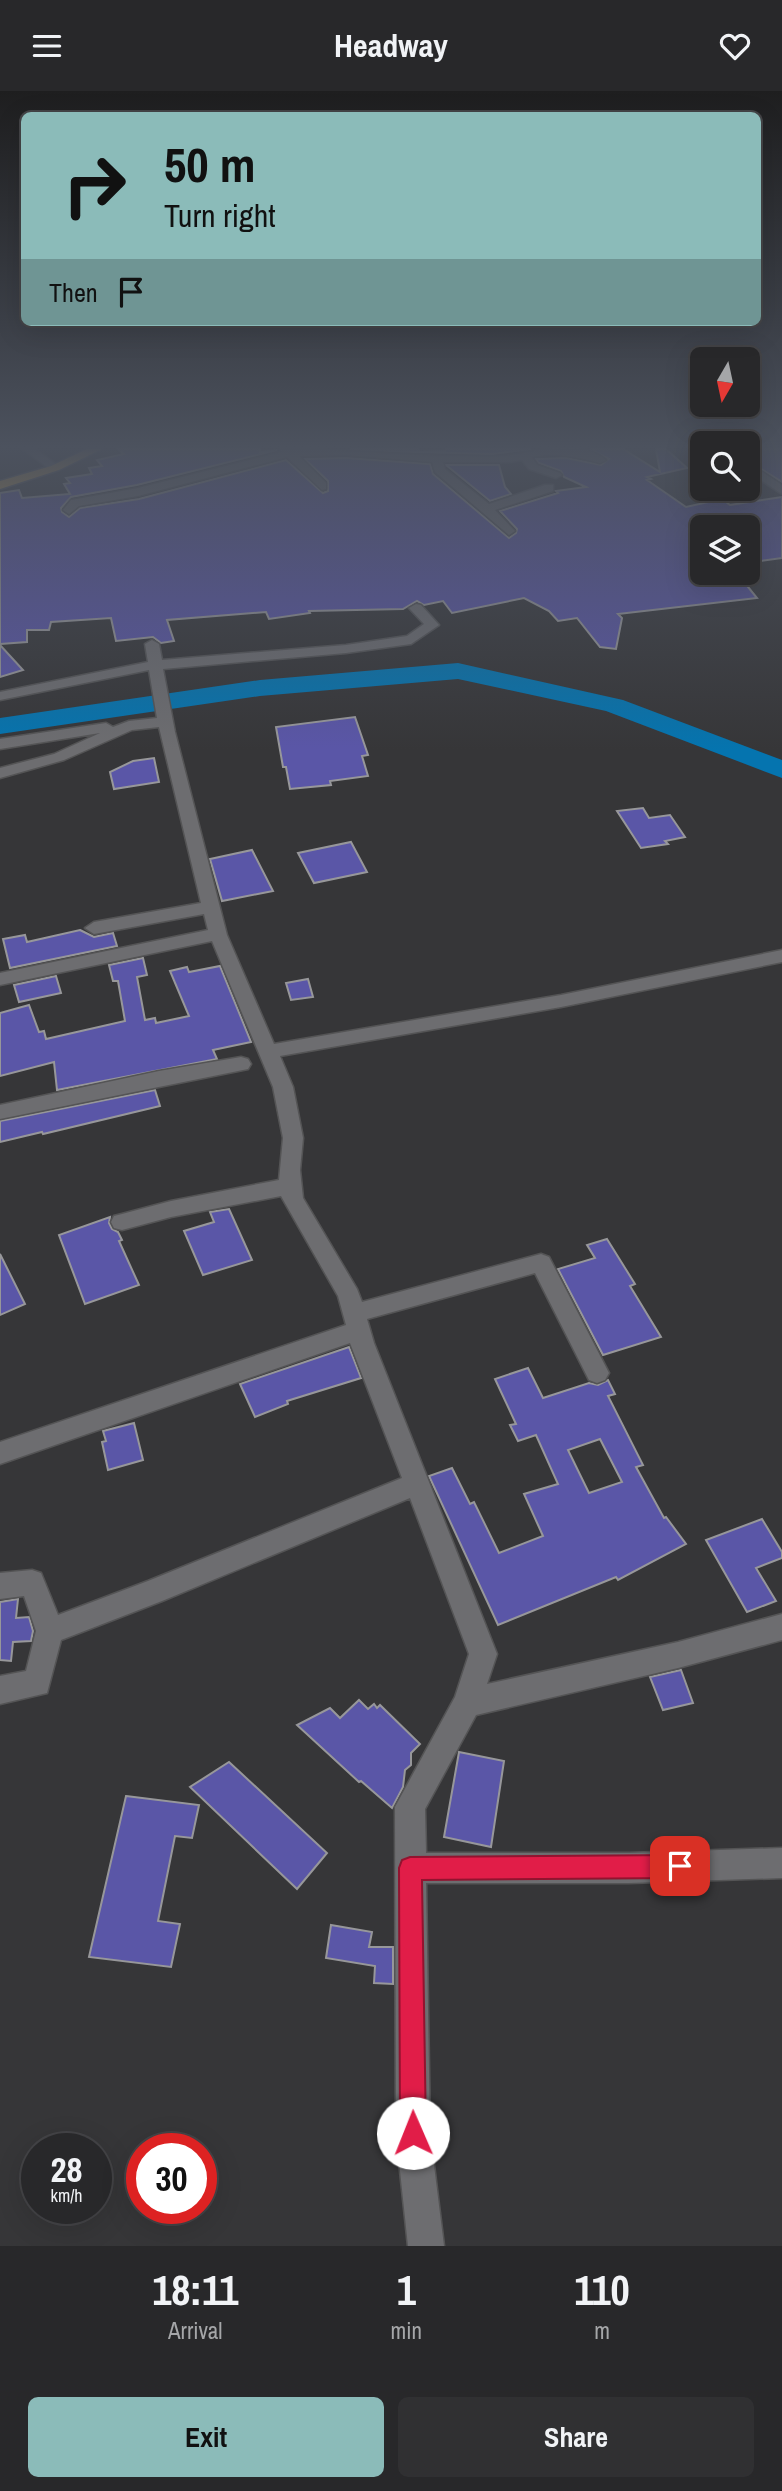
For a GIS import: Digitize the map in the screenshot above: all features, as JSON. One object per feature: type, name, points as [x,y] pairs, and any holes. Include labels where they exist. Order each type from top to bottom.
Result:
[{"type":"street","points":[[0,696],[411,640],[432,625],[416,608]]},
{"type":"street","points":[[152,644],[166,727],[217,934],[283,1087],[293,1138],[289,1170],[292,1199],[349,1295],[362,1343],[483,1654],[467,1703],[410,1807],[413,2133],[426,2246]]},
{"type":"street","points":[[0,744],[60,733],[130,726],[166,727]]},
{"type":"street","points":[[0,773],[59,757],[130,726]]},
{"type":"street","points":[[94,928],[211,907]]},
{"type":"street","points":[[0,979],[217,934]]},
{"type":"street","points":[[267,1052],[561,1001],[782,956]]},
{"type":"street","points":[[0,1112],[159,1078],[242,1064]]},
{"type":"street","points":[[122,1222],[171,1209],[290,1186]]},
{"type":"street","points":[[0,1453],[358,1321],[541,1263],[597,1373]]},
{"type":"street","points":[[50,1631],[153,1592],[417,1483]]},
{"type":"street","points":[[0,1586],[32,1582],[50,1631],[37,1683],[0,1690]]},
{"type":"street","points":[[467,1703],[664,1658],[782,1627]]},
{"type":"street","points":[[410,1868],[629,1868],[782,1863]]},
{"type":"building","points":[[0,550],[690,550],[690,585],[746,585],[757,598],[618,614],[622,618],[616,649],[600,647],[577,618],[558,621],[549,611],[524,598],[452,613],[443,601],[424,605],[417,601],[403,609],[309,611],[310,613],[269,619],[266,612],[167,620],[174,641],[161,643],[153,637],[116,641],[111,618],[51,622],[49,630],[27,630],[27,642],[0,644]]},
{"type":"building","points":[[760,550],[782,550],[782,558],[760,561]]},
{"type":"building","points":[[0,645],[23,670],[0,677]]},
{"type":"building","points":[[355,717],[368,755],[362,756],[368,776],[330,781],[331,785],[290,789],[276,727]]},
{"type":"building","points":[[154,758],[159,782],[114,789],[110,772],[133,761]]},
{"type":"building","points":[[643,808],[649,818],[670,815],[685,837],[665,841],[668,844],[641,848],[617,811]]},
{"type":"building","points":[[351,842],[367,872],[314,883],[298,853]]},
{"type":"building","points":[[252,850],[273,891],[222,901],[210,859]]},
{"type":"building","points":[[80,930],[94,937],[113,933],[117,946],[10,968],[3,939],[25,935],[27,942]]},
{"type":"building","points":[[143,958],[147,975],[137,977],[145,1020],[155,1018],[156,1023],[189,1016],[170,971],[187,967],[189,972],[220,966],[251,1042],[213,1050],[217,1059],[57,1090],[54,1062],[0,1076],[0,1013],[29,1005],[39,1032],[44,1031],[46,1039],[125,1021],[118,981],[113,981],[109,965]]},
{"type":"building","points":[[56,976],[61,993],[19,1002],[14,985]]},
{"type":"building","points":[[308,979],[313,997],[291,1000],[286,983]]},
{"type":"building","points":[[155,1090],[160,1106],[0,1142],[0,1121]]},
{"type":"building","points":[[229,1209],[252,1260],[203,1275],[184,1231],[214,1222],[210,1212]]},
{"type":"building","points":[[110,1217],[109,1223],[122,1240],[119,1241],[139,1285],[85,1304],[59,1235]]},
{"type":"building","points":[[607,1239],[635,1284],[630,1286],[661,1337],[603,1355],[558,1269],[595,1258],[587,1245]]},
{"type":"building","points":[[0,1254],[25,1304],[0,1315]]},
{"type":"building","points":[[349,1347],[361,1378],[287,1401],[288,1404],[255,1417],[240,1384]]},
{"type":"building","points":[[528,1368],[543,1398],[589,1383],[598,1385],[608,1380],[615,1394],[608,1396],[643,1465],[636,1467],[664,1518],[666,1517],[686,1544],[618,1580],[616,1577],[498,1625],[429,1476],[452,1468],[470,1504],[474,1502],[499,1553],[543,1536],[524,1494],[558,1484],[536,1435],[518,1441],[510,1425],[516,1424],[495,1379]],"holes":[[[600,1439],[622,1482],[589,1493],[568,1450]]]},
{"type":"building","points":[[134,1423],[143,1460],[108,1470],[102,1442],[106,1441],[103,1431]]},
{"type":"building","points":[[762,1519],[782,1552],[782,1558],[756,1568],[776,1601],[747,1612],[706,1540]]},
{"type":"building","points":[[18,1599],[16,1618],[29,1617],[33,1631],[31,1641],[13,1642],[11,1661],[0,1660],[0,1602]]},
{"type":"building","points":[[681,1670],[693,1703],[663,1710],[650,1677]]},
{"type":"building","points":[[359,1700],[368,1709],[374,1704],[377,1708],[380,1705],[420,1744],[411,1753],[411,1765],[405,1770],[403,1787],[392,1808],[359,1782],[297,1725],[330,1708],[340,1718]]},
{"type":"building","points":[[459,1752],[504,1761],[491,1847],[444,1837]]},
{"type":"building","points":[[229,1762],[327,1853],[297,1889],[190,1787]]},
{"type":"building","points":[[126,1796],[199,1805],[192,1838],[175,1836],[158,1921],[180,1924],[171,1967],[89,1957]]},
{"type":"building","points":[[331,1925],[372,1932],[369,1947],[393,1947],[393,1984],[374,1983],[375,1966],[326,1958]]},
{"type":"waterway","points":[[0,726],[260,688],[458,671],[614,705],[782,770]]},
{"type":"route","points":[[413,2133],[410,1868],[680,1866]]}]
